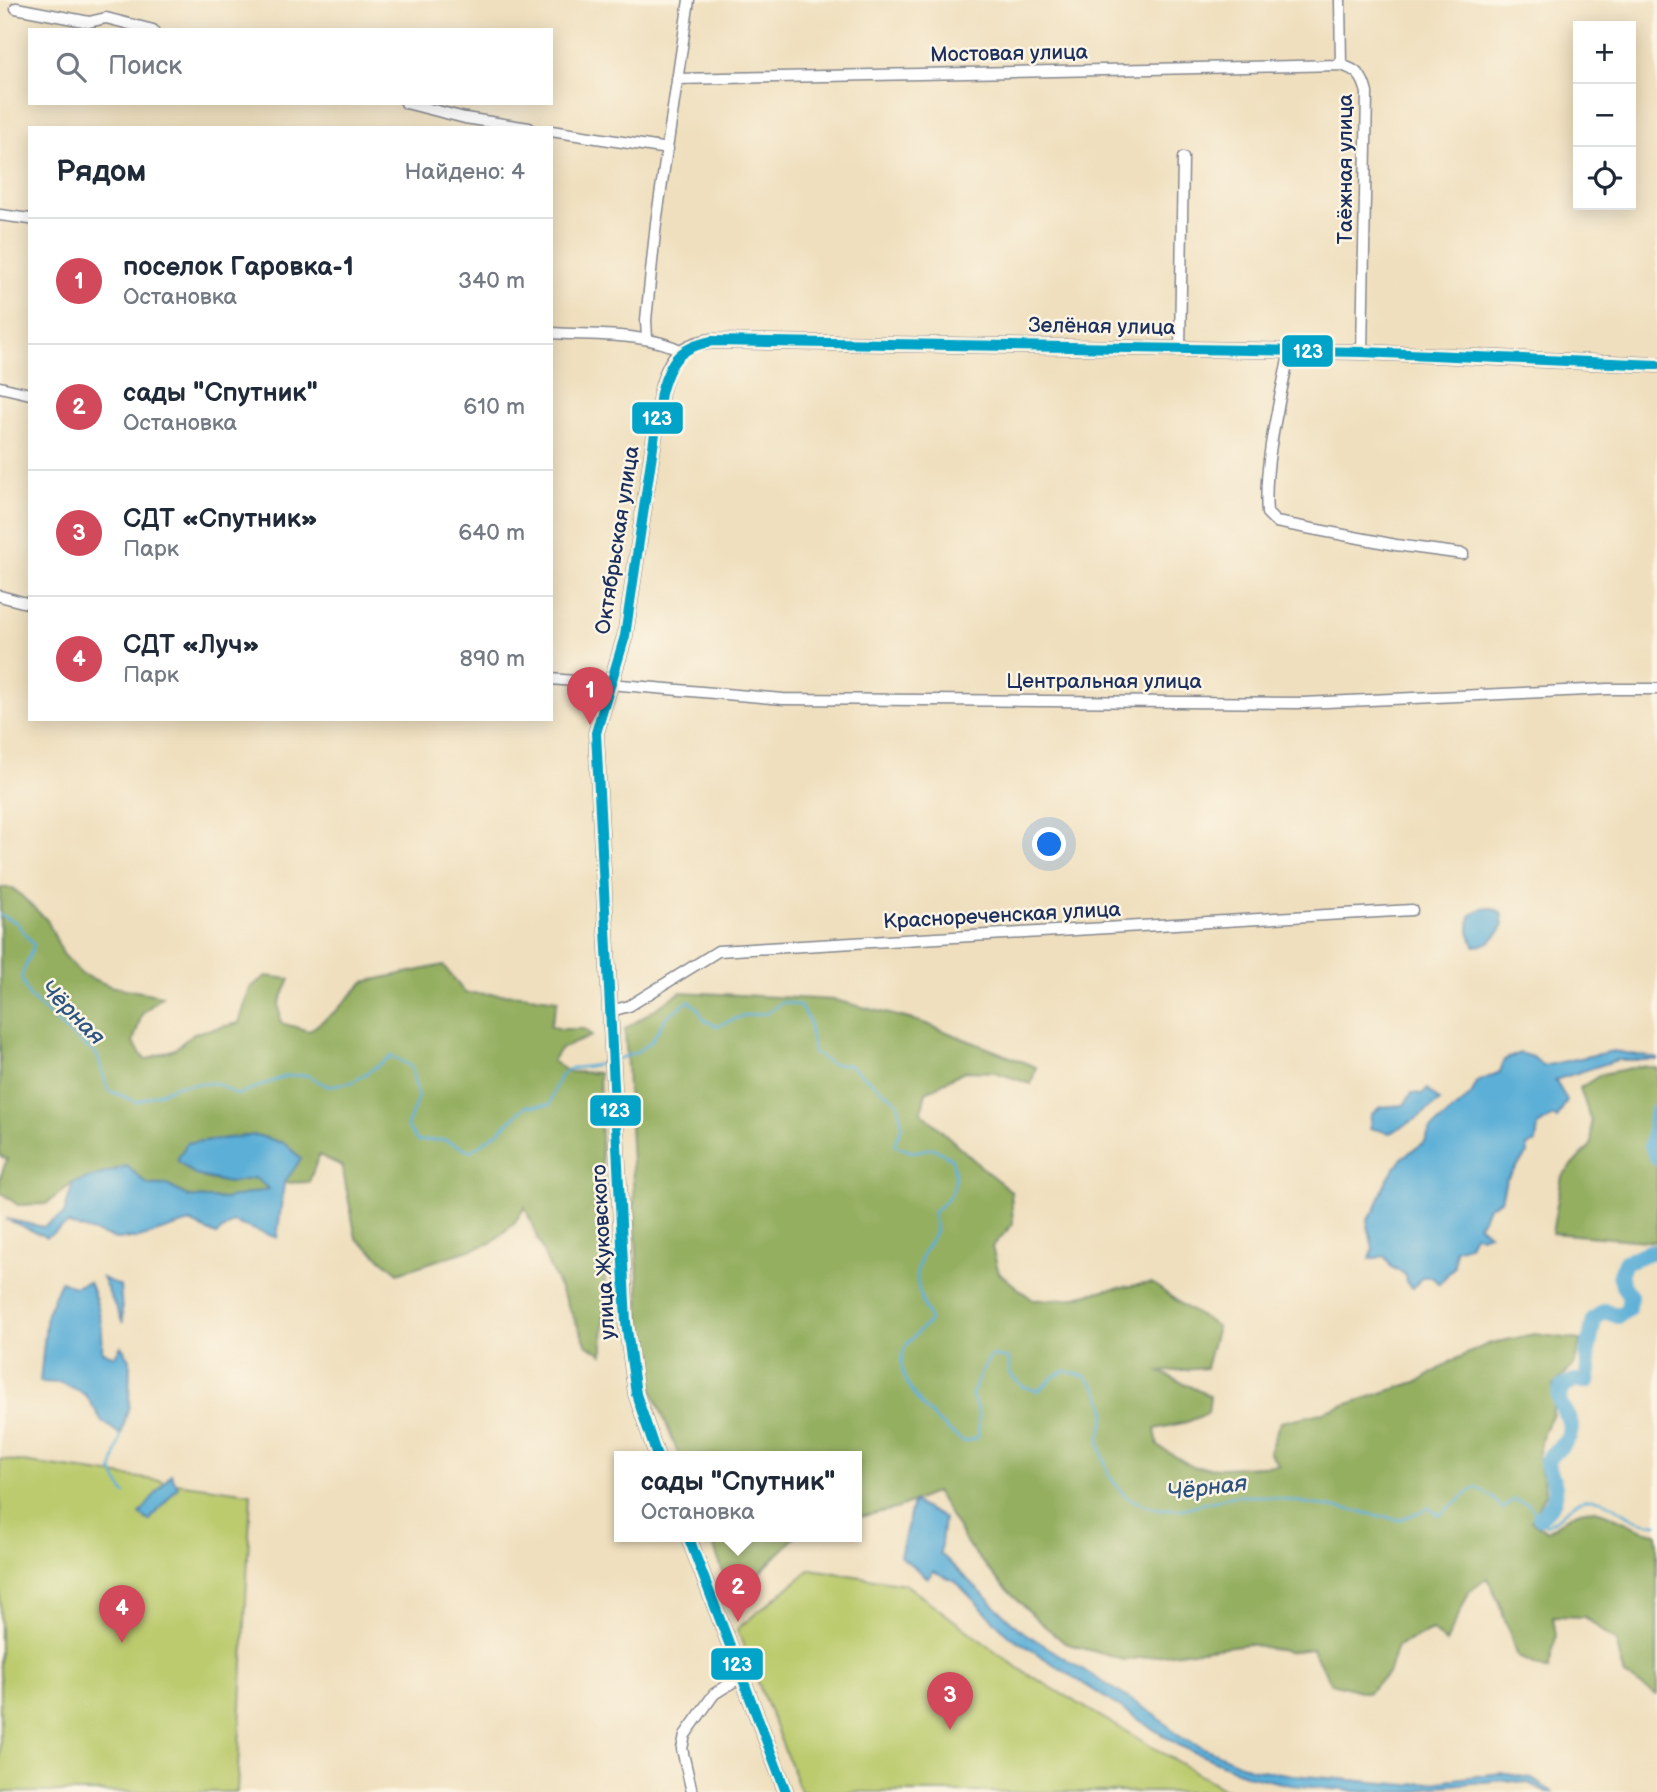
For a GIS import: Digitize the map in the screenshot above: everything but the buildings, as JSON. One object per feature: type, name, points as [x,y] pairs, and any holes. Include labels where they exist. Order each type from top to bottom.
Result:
[{"type":"main road","name":"Зелёная улица","points":[[682,351],[694,344],[712,341],[1290,350],[1657,365]]},
{"type":"main road","name":"Октябрьская улица","points":[[612,1031],[596,733],[625,636],[661,393],[666,373],[682,351]]},
{"type":"main road","name":"улица Жуковского","points":[[612,1031],[626,1322],[636,1394],[655,1451]]},
{"type":"main road","points":[[690,1542],[786,1792]]},
{"type":"street","points":[[647,339],[653,246],[689,0]]},
{"type":"street","name":"Таёжная улица","points":[[1340,0],[1341,65],[1360,74],[1367,93],[1362,352]]},
{"type":"street","points":[[16,8],[89,22],[106,18],[145,28]]},
{"type":"street","name":"Мостовая улица","points":[[677,79],[1341,65]]},
{"type":"street","points":[[414,105],[464,118],[516,126]]},
{"type":"street","points":[[553,131],[668,149]]},
{"type":"street","points":[[1180,349],[1183,158]]},
{"type":"street","points":[[0,215],[28,219]]},
{"type":"street","points":[[553,333],[647,339],[682,351]]},
{"type":"street","points":[[1290,350],[1275,421],[1266,500],[1267,513],[1276,522],[1396,545],[1463,554]]},
{"type":"street","points":[[0,387],[28,394]]},
{"type":"street","points":[[0,596],[28,603]]},
{"type":"street","name":"Центральная улица","points":[[553,679],[783,699],[1304,703],[1608,688],[1657,689]]},
{"type":"street","name":"Краснореченская улица","points":[[611,1011],[629,1006],[718,951],[1412,910]]},
{"type":"street","points":[[692,1792],[682,1749],[685,1735],[714,1694],[741,1677]]},
{"type":"green space","points":[[0,888],[13,888],[47,920],[63,954],[81,974],[110,986],[162,996],[142,1014],[133,1042],[145,1060],[175,1049],[194,1033],[239,1023],[250,988],[266,976],[290,979],[279,1004],[281,1023],[309,1031],[337,1010],[364,982],[443,965],[465,993],[522,995],[558,1000],[550,1026],[584,1029],[592,1036],[560,1049],[552,1061],[569,1072],[599,1073],[605,1273],[603,1354],[587,1345],[548,1264],[525,1207],[515,1222],[491,1243],[398,1273],[356,1238],[342,1166],[319,1155],[309,1182],[284,1183],[286,1144],[256,1135],[188,1143],[178,1160],[205,1178],[233,1181],[256,1178],[270,1189],[225,1199],[189,1197],[167,1185],[73,1183],[46,1204],[18,1205],[0,1192],[0,1178],[7,1159],[0,1156]]},
{"type":"green space","points":[[681,992],[835,1000],[921,1022],[1036,1067],[1031,1084],[995,1072],[964,1071],[926,1092],[921,1112],[1011,1191],[1013,1224],[992,1247],[999,1273],[1033,1300],[1068,1299],[1108,1289],[1152,1283],[1217,1326],[1206,1368],[1160,1372],[1210,1396],[1208,1413],[1187,1422],[1155,1429],[1158,1446],[1193,1467],[1279,1465],[1269,1452],[1280,1422],[1317,1414],[1422,1380],[1452,1361],[1488,1344],[1534,1334],[1581,1340],[1574,1365],[1553,1386],[1553,1414],[1544,1430],[1538,1456],[1546,1494],[1531,1521],[1547,1531],[1575,1513],[1593,1510],[1657,1533],[1657,1695],[1625,1676],[1616,1642],[1585,1617],[1553,1616],[1556,1637],[1548,1670],[1518,1657],[1487,1578],[1469,1592],[1446,1643],[1432,1630],[1397,1646],[1388,1674],[1367,1693],[1331,1683],[1312,1649],[1288,1652],[1248,1644],[1124,1660],[1065,1643],[1041,1623],[1003,1586],[969,1547],[936,1492],[899,1508],[862,1517],[862,1451],[677,1451],[651,1386],[640,1316],[625,1029]]},
{"type":"green space","points":[[1641,1066],[1657,1068],[1657,1242],[1552,1233],[1562,1176],[1592,1144],[1591,1121],[1580,1088],[1602,1074]]},
{"type":"green space","points":[[0,1459],[251,1493],[237,1792],[0,1792]]},
{"type":"green space","points":[[712,1542],[790,1542],[733,1600]]},
{"type":"green space","points":[[811,1569],[905,1584],[1018,1668],[1229,1792],[801,1792],[737,1629]]},
{"type":"water","points":[[1492,908],[1501,912],[1503,926],[1492,940],[1474,946],[1469,931],[1470,916],[1481,909]]},
{"type":"water","points":[[1613,1051],[1657,1060],[1617,1060],[1555,1080],[1567,1100],[1557,1119],[1553,1116],[1538,1126],[1536,1142],[1527,1146],[1528,1153],[1506,1180],[1501,1200],[1487,1208],[1478,1225],[1489,1233],[1474,1235],[1469,1245],[1455,1249],[1454,1267],[1439,1284],[1432,1277],[1422,1277],[1413,1288],[1406,1282],[1405,1274],[1391,1267],[1385,1256],[1370,1259],[1373,1249],[1367,1220],[1375,1210],[1387,1179],[1403,1157],[1425,1142],[1430,1130],[1471,1095],[1477,1082],[1500,1072],[1504,1060],[1520,1053],[1533,1057],[1543,1066]]},
{"type":"water","points":[[1427,1089],[1440,1101],[1416,1119],[1390,1133],[1370,1128],[1371,1115],[1380,1107],[1404,1105],[1412,1093],[1422,1094]]},
{"type":"water","points":[[256,1135],[286,1144],[301,1159],[284,1183],[277,1238],[233,1222],[216,1235],[190,1222],[139,1238],[116,1239],[68,1224],[46,1237],[6,1219],[43,1227],[64,1214],[73,1183],[127,1166],[148,1185],[167,1185],[189,1197],[225,1199],[269,1189],[255,1178],[228,1183],[195,1175],[177,1160],[187,1143]]},
{"type":"water","points":[[102,1278],[120,1286],[123,1323]]},
{"type":"water","points":[[61,1281],[74,1287],[89,1282],[100,1316],[102,1351],[115,1356],[121,1346],[130,1359],[129,1405],[121,1435],[102,1421],[86,1395],[62,1383],[40,1382],[47,1313]]},
{"type":"water","points":[[171,1474],[178,1487],[149,1521],[140,1514]]},
{"type":"water","points":[[913,1502],[944,1518],[940,1553],[1020,1630],[1155,1715],[1183,1739],[1250,1768],[1293,1775],[1408,1785],[1500,1773],[1530,1778],[1553,1792],[1528,1783],[1504,1780],[1429,1787],[1417,1792],[1364,1792],[1290,1785],[1247,1775],[1178,1745],[1007,1634],[955,1581],[933,1571],[928,1578],[900,1556]]},
{"type":"waterway","name":"Чёрная","points":[[0,915],[16,922],[34,945],[21,977],[29,996],[97,1055],[108,1090],[137,1102],[179,1085],[216,1083],[237,1095],[286,1076],[307,1075],[327,1086],[353,1082],[392,1056],[411,1066],[418,1098],[407,1126],[417,1141],[444,1140],[471,1151],[498,1132],[526,1106],[550,1105],[558,1079],[563,1073],[608,1062]]},
{"type":"waterway","name":"Чёрная","points":[[617,1059],[635,1053],[651,1042],[667,1016],[689,1001],[698,1008],[704,1020],[717,1026],[743,1016],[767,1013],[783,1002],[799,1005],[809,1020],[813,1053],[832,1064],[849,1065],[898,1102],[902,1126],[894,1145],[912,1152],[933,1148],[952,1159],[955,1184],[950,1195],[933,1213],[936,1231],[922,1256],[917,1275],[920,1295],[930,1321],[909,1342],[904,1350],[902,1363],[904,1376],[920,1402],[943,1426],[964,1442],[978,1437],[979,1415],[972,1395],[991,1356],[1009,1359],[1009,1373],[1022,1386],[1038,1391],[1056,1375],[1066,1371],[1087,1377],[1105,1405],[1106,1414],[1099,1441],[1108,1474],[1124,1495],[1141,1504],[1161,1509],[1182,1509],[1233,1496],[1261,1496],[1399,1520],[1429,1508],[1439,1515],[1476,1487],[1492,1497],[1503,1509],[1513,1500],[1528,1504],[1546,1525],[1577,1502],[1591,1499],[1604,1501],[1637,1520],[1657,1524]]},
{"type":"waterway","points":[[1657,1111],[1652,1145],[1657,1158]]},
{"type":"waterway","points":[[1540,1517],[1555,1498],[1555,1485],[1546,1462],[1567,1440],[1571,1430],[1559,1398],[1562,1387],[1574,1381],[1587,1381],[1587,1356],[1594,1319],[1605,1311],[1618,1316],[1628,1309],[1630,1296],[1623,1286],[1620,1274],[1625,1262],[1649,1252],[1657,1252]]},
{"type":"waterway","points":[[121,1435],[112,1471],[125,1494]]},
{"type":"transit line","name":"123","points":[[655,1451],[636,1394],[626,1322],[596,733],[625,636],[661,393],[668,372],[677,358],[691,348],[712,341],[1362,352],[1657,365]]},
{"type":"transit line","name":"123","points":[[690,1542],[786,1792]]},
{"type":"place","name":"поселок Гаровка-1","points":[[590,725]]},
{"type":"place","name":"сады \"Спутник\"","points":[[738,1622]]},
{"type":"place","name":"СДТ «Луч»","points":[[122,1643]]},
{"type":"place","name":"СДТ «Спутник»","points":[[950,1730]]}]
